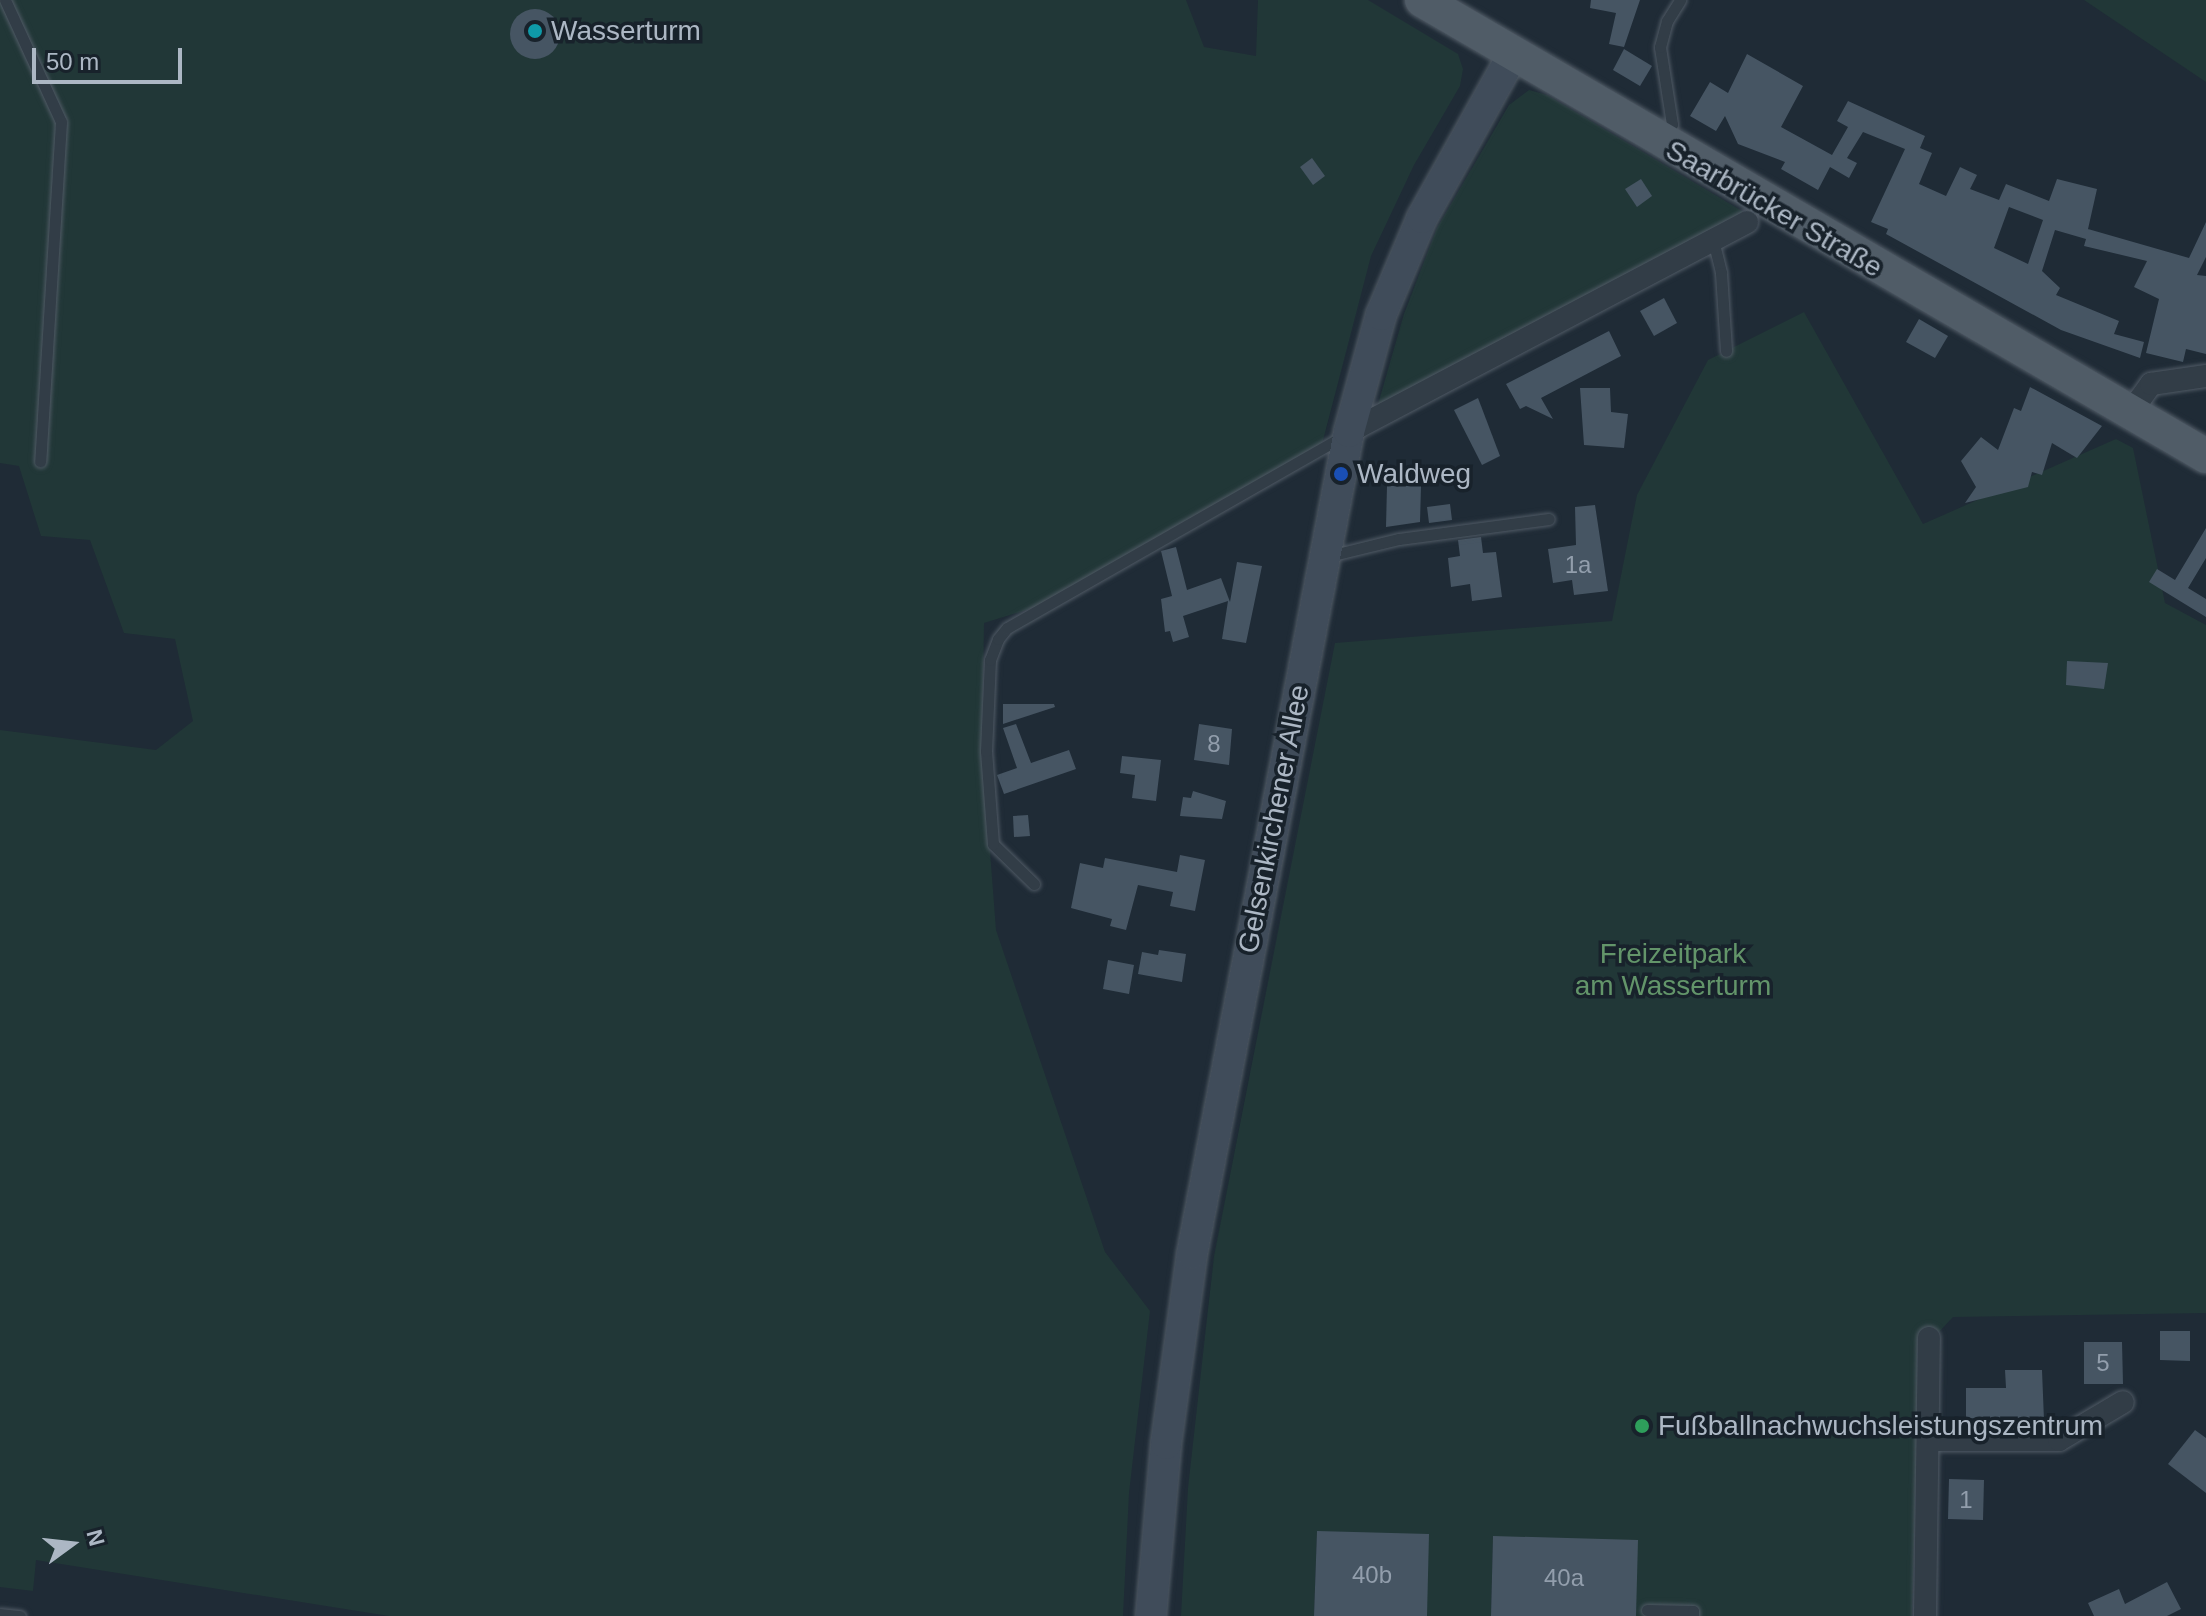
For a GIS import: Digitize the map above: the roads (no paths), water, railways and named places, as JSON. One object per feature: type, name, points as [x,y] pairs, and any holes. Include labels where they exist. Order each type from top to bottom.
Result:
[{"type":"main road","name":"Saarbrücker Straße","points":[[1422,0],[1662,144],[2206,456]]},
{"type":"main road","name":"Gelsenkirchener Allee","points":[[1151,1616],[1166,1444],[1192,1254],[1349,432],[1381,315],[1422,218],[1512,56]]},
{"type":"street","points":[[1349,432],[1747,222]]},
{"type":"street","points":[[2130,413],[2151,384],[2206,376]]},
{"type":"street","points":[[1925,1616],[1930,1440],[1929,1338]]},
{"type":"street","points":[[1930,1440],[2059,1440],[2123,1402]]},
{"type":"lane","points":[[5,0],[61,122],[40,461]]},
{"type":"lane","points":[[1662,144],[1672,124],[1662,33],[1680,0]]},
{"type":"lane","points":[[1713,240],[1721,273],[1726,351]]},
{"type":"lane","points":[[1034,884],[993,844],[986,751],[990,660],[998,639],[1007,628],[1349,432]]},
{"type":"lane","points":[[1324,557],[1399,539],[1549,519]]},
{"type":"lane","points":[[1647,1610],[1693,1611],[1693,1616]]},
{"type":"lane","points":[[0,1614],[20,1616]]},
{"type":"place","name":"Wasserturm","points":[[535,31]]},
{"type":"place","name":"Waldweg","points":[[1341,474]]},
{"type":"place","name":"Fußballnachwuchsleistungszentrum","points":[[1642,1426]]},
{"type":"park label","name":"Freizeitpark am Wasserturm","points":[[1673,970]]}]
